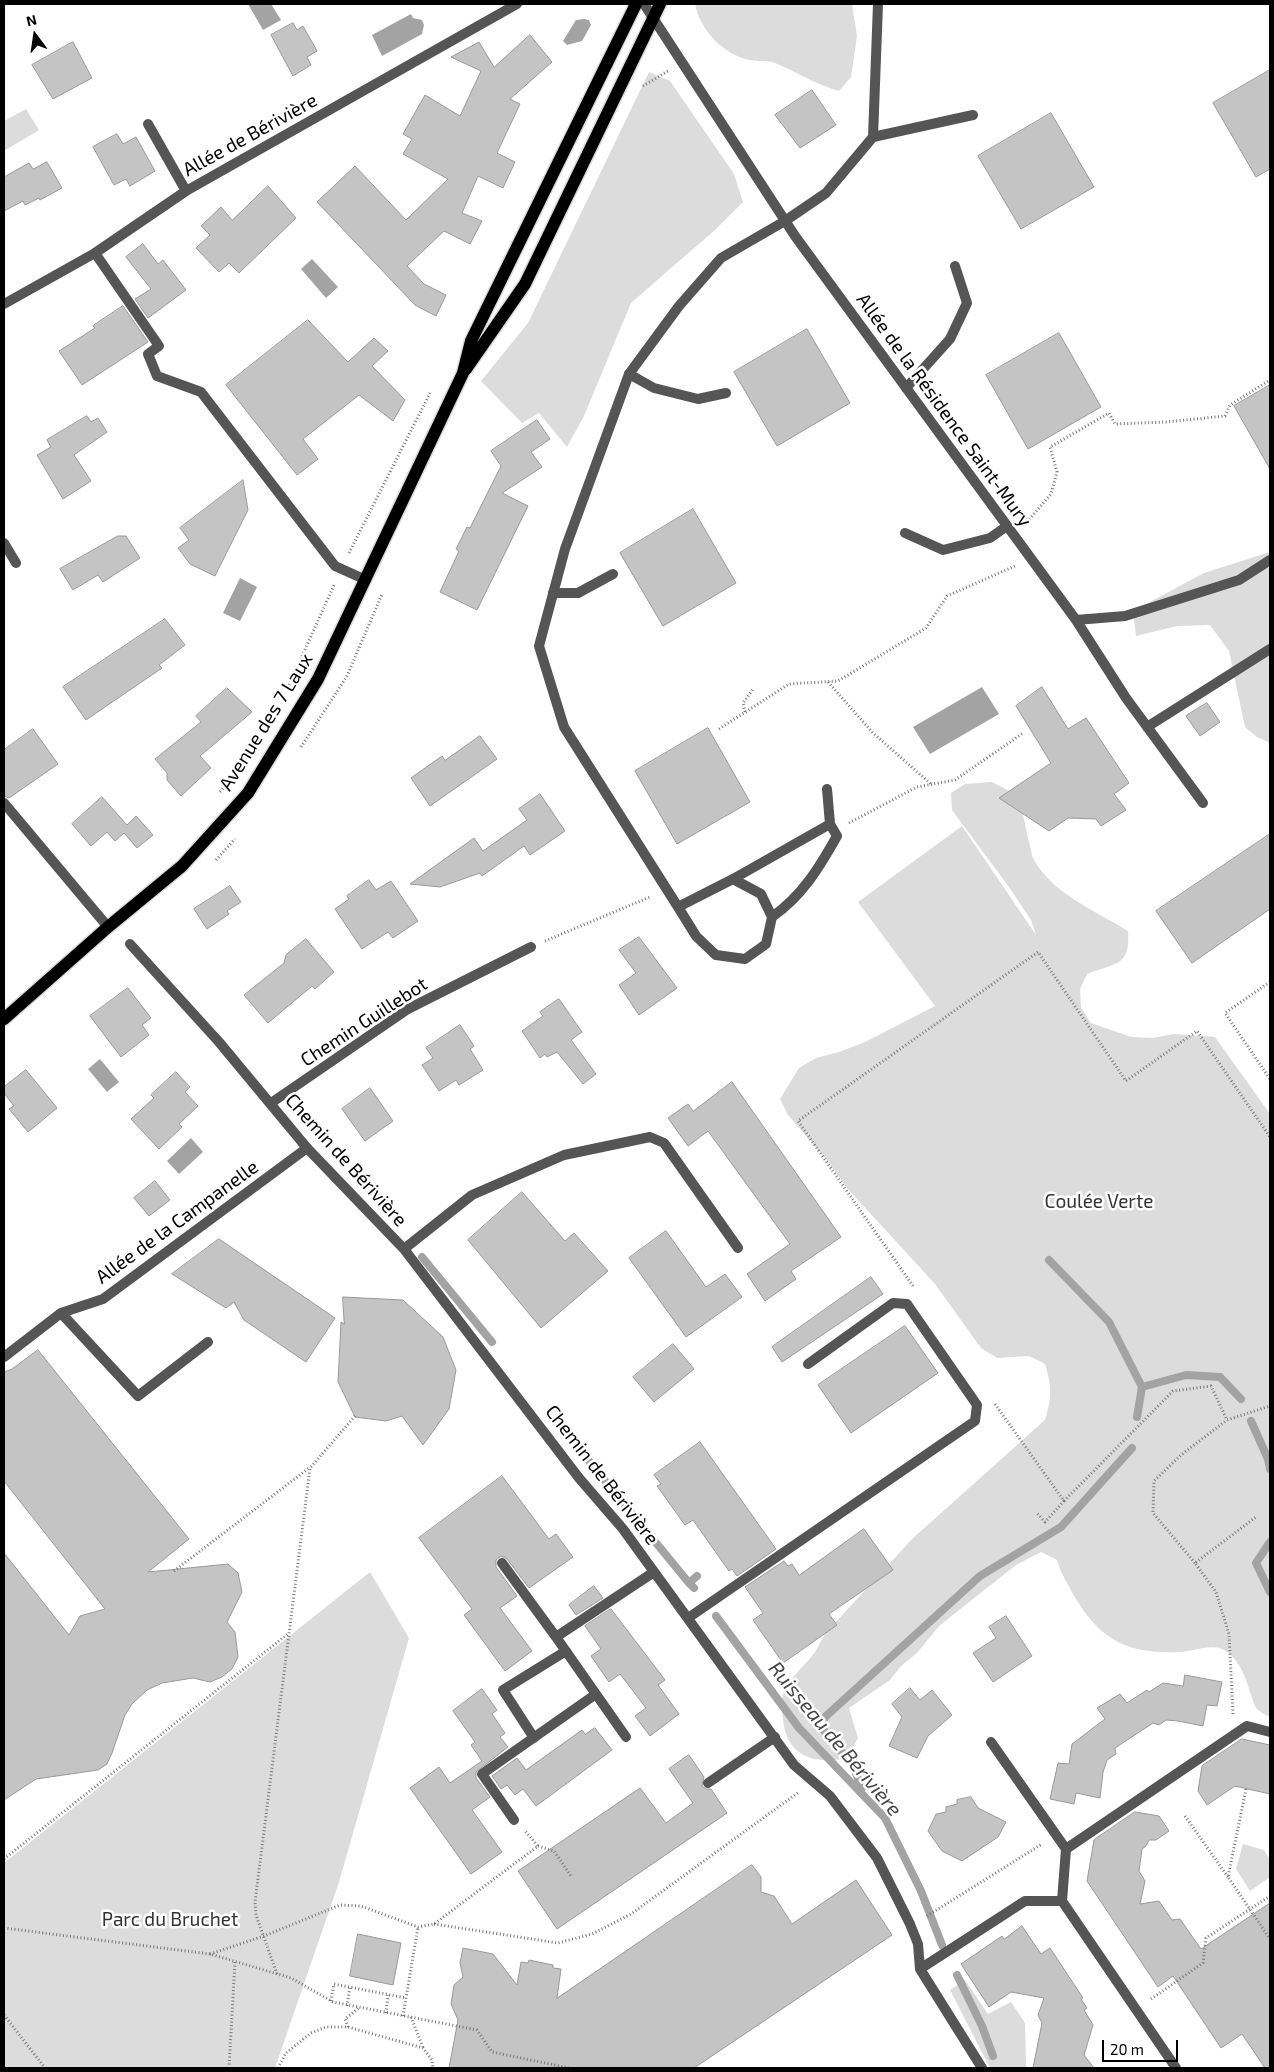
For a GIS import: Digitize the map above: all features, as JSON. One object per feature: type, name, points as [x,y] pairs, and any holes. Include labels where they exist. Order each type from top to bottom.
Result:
[{"type":"main road","points":[[463,373],[471,341],[636,4]]},
{"type":"main road","points":[[463,373],[487,342],[525,284],[660,4]]},
{"type":"main road","name":"Avenue des 7 Laux","points":[[4,1019],[108,927],[182,866],[248,794],[318,679],[463,373]]},
{"type":"street","name":"Allée de Bérivière","points":[[4,304],[95,253],[186,191],[517,4]]},
{"type":"street","name":"Allée de la Résidence Saint-Mury","points":[[644,4],[785,221],[1076,620],[1126,698],[1203,802]]},
{"type":"street","points":[[873,137],[878,4]]},
{"type":"street","points":[[733,878],[761,894],[772,917],[766,944],[746,960],[716,955],[696,936],[564,726],[539,646],[565,549],[629,374],[679,306],[722,258],[785,221],[826,193],[873,137],[973,115]]},
{"type":"street","points":[[148,124],[186,191]]},
{"type":"street","points":[[95,253],[159,346],[148,354],[157,376],[201,392],[336,566],[366,580]]},
{"type":"street","points":[[906,388],[950,339],[967,303],[955,266]]},
{"type":"street","points":[[629,374],[654,388],[698,400],[726,393]]},
{"type":"street","points":[[905,534],[943,550],[990,538],[1010,530]]},
{"type":"street","points":[[4,543],[16,563]]},
{"type":"street","points":[[1076,620],[1125,616],[1239,580],[1270,560]]},
{"type":"street","points":[[553,593],[578,592],[613,574]]},
{"type":"street","points":[[1147,727],[1270,649]]},
{"type":"street","points":[[772,917],[790,905],[816,875],[837,836],[830,824],[827,789]]},
{"type":"street","points":[[4,803],[108,927]]},
{"type":"street","points":[[678,907],[830,824]]},
{"type":"street","name":"Chemin de Bérivière","points":[[130,944],[271,1103],[307,1148],[404,1249],[654,1572],[794,1764],[830,1796],[877,1858],[918,1944],[920,1970],[982,2068]]},
{"type":"street","name":"Chemin Guillebot","points":[[271,1103],[408,1009],[531,947]]},
{"type":"street","points":[[404,1249],[472,1195],[564,1155],[650,1137],[664,1143],[738,1248]]},
{"type":"street","name":"Allée de la Campanelle","points":[[4,1357],[62,1313],[103,1299],[307,1148]]},
{"type":"street","points":[[688,1618],[975,1421],[977,1405],[908,1304],[893,1303],[808,1364]]},
{"type":"street","points":[[62,1313],[138,1396],[208,1342]]},
{"type":"street","points":[[502,1563],[626,1736]]},
{"type":"street","points":[[556,1638],[654,1572]]},
{"type":"street","points":[[534,1738],[504,1690],[566,1650]]},
{"type":"street","points":[[514,1820],[482,1774],[596,1694]]},
{"type":"street","points":[[1066,1849],[1247,1726],[1270,1732]]},
{"type":"street","points":[[708,1784],[775,1737]]},
{"type":"street","points":[[991,1742],[1055,1836],[1066,1849],[1062,1901],[1176,2068]]},
{"type":"street","points":[[920,1970],[1025,1901],[1062,1901]]},
{"type":"path","points":[[641,86],[683,62]]},
{"type":"path","points":[[1010,530],[1033,517],[1051,494],[1056,472],[1050,447],[1109,413],[1115,424],[1166,422],[1225,416],[1230,405],[1270,380]]},
{"type":"path","points":[[289,686],[341,569],[434,384]]},
{"type":"path","points":[[719,729],[789,684],[838,680],[926,628],[947,596],[1031,559]]},
{"type":"path","points":[[828,682],[873,733],[931,784]]},
{"type":"path","points":[[745,712],[742,703],[754,688]]},
{"type":"path","points":[[837,836],[845,826],[917,787],[955,780],[1024,733]]},
{"type":"path","points":[[219,794],[240,765]]},
{"type":"path","points":[[531,947],[667,890]]},
{"type":"path","points":[[916,1291],[798,1121],[1038,952],[1126,1081],[1197,1031],[1270,1136]]},
{"type":"path","points":[[1270,982],[1225,1013],[1270,1079]]},
{"type":"path","points":[[1037,1513],[1045,1522],[1174,1391],[1212,1386],[1227,1420]]},
{"type":"path","points":[[990,1396],[1064,1501]]},
{"type":"path","points":[[1233,1719],[1229,1634],[1216,1592],[1196,1563],[1154,1513],[1154,1480],[1181,1455],[1227,1420],[1270,1406]]},
{"type":"path","points":[[174,1571],[310,1468],[355,1416]]},
{"type":"path","points":[[277,1974],[256,1914],[255,1902],[310,1468]]},
{"type":"path","points":[[1196,1563],[1256,1517]]},
{"type":"path","points":[[4,1859],[289,1633]]},
{"type":"path","points":[[210,1954],[264,1936],[340,1905],[361,1906],[418,1927],[434,1924],[558,1943],[592,1934],[631,1914],[812,1782]]},
{"type":"path","points":[[1228,1877],[1246,1788]]},
{"type":"path","points":[[1185,1816],[1270,1939]]},
{"type":"path","points":[[514,1820],[538,1846],[554,1851],[570,1876]]},
{"type":"path","points":[[925,1917],[1055,1836]]},
{"type":"path","points":[[434,1924],[538,1846]]},
{"type":"path","points":[[1230,1868],[1236,1869]]},
{"type":"path","points":[[1136,2009],[1204,1963],[1206,1938],[1270,1896]]},
{"type":"path","points":[[403,2016],[418,1927]]},
{"type":"path","points":[[4,1928],[210,1954],[291,1978],[331,2001],[347,2006],[477,2030],[492,2052],[569,2068]]},
{"type":"path","points":[[229,2068],[235,1962]]},
{"type":"path","points":[[331,2001],[334,1984],[406,1998]]},
{"type":"path","points":[[347,2006],[350,1987]]},
{"type":"path","points":[[386,2012],[388,1995]]},
{"type":"path","points":[[348,2027],[345,2019],[359,2008]]},
{"type":"path","points":[[4,2015],[45,2068]]},
{"type":"path","points":[[411,2017],[423,2048],[432,2060],[433,2068]]},
{"type":"path","points":[[278,2068],[286,2053],[311,2032],[326,2027],[348,2027],[423,2048]]},
{"type":"green space","points":[[695,4],[852,4],[857,36],[851,77],[839,91],[775,63],[752,61],[739,57],[714,40],[707,32]]},
{"type":"green space","points":[[649,72],[670,81],[734,174],[743,202],[716,229],[631,303],[584,416],[567,447],[539,413],[522,423],[481,381],[528,323]]},
{"type":"green space","points":[[26,109],[39,130],[4,151],[4,121]]},
{"type":"green space","points":[[1270,552],[1270,743],[1257,737],[1245,727],[1229,651],[1210,625],[1177,626],[1136,636],[1133,611],[1204,573]]},
{"type":"green space","name":"Coulée Verte","points":[[991,782],[1010,792],[1016,798],[1022,812],[1032,856],[1052,883],[1076,901],[1128,931],[1127,951],[1123,958],[1113,965],[1087,974],[1080,989],[1081,1008],[1091,1023],[1131,1037],[1152,1038],[1174,1034],[1215,1037],[1270,1114],[1270,1717],[1256,1708],[1242,1670],[1230,1654],[1224,1650],[1214,1647],[1184,1652],[1144,1650],[1129,1647],[1104,1633],[1083,1610],[1064,1578],[1057,1560],[1041,1552],[1016,1565],[939,1626],[917,1653],[901,1666],[890,1680],[849,1708],[858,1738],[847,1758],[824,1760],[804,1755],[790,1742],[785,1732],[782,1701],[789,1683],[815,1652],[824,1635],[912,1539],[1045,1420],[1049,1405],[1050,1386],[1045,1364],[1029,1356],[997,1358],[981,1348],[935,1284],[847,1188],[827,1160],[788,1115],[780,1099],[799,1068],[816,1058],[865,1042],[935,1006],[858,902],[962,826],[1036,935],[1031,920],[1009,887],[952,810],[951,793],[965,784]]},
{"type":"green space","name":"Parc du Bruchet","points":[[370,1572],[409,1638],[339,1882],[275,2068],[4,2068],[4,1863]]},
{"type":"green space","points":[[1243,1844],[1264,1850],[1270,1860],[1270,1877],[1250,1891],[1236,1869]]},
{"type":"green space","points":[[965,1980],[988,2014],[1011,2002],[1025,2023],[1026,2068],[990,2068],[950,1990]]},
{"type":"shaded area","points":[[248,4],[271,4],[281,20],[263,30]]},
{"type":"shaded area","points":[[411,14],[413,18],[422,20],[424,25],[422,34],[382,56],[372,35]]},
{"type":"shaded area","points":[[576,20],[589,20],[591,25],[582,41],[567,45],[563,41]]},
{"type":"shaded area","points":[[312,259],[338,287],[326,298],[301,269]]},
{"type":"shaded area","points":[[240,578],[257,587],[240,621],[223,613]]},
{"type":"shaded area","points":[[982,687],[999,714],[930,754],[913,727]]},
{"type":"shaded area","points":[[100,1059],[119,1082],[107,1092],[88,1069]]},
{"type":"shaded area","points":[[191,1138],[203,1152],[179,1174],[167,1161]]},
{"type":"building","points":[[293,23],[297,30],[303,26],[317,51],[307,57],[311,65],[293,76],[271,35]]},
{"type":"building","points":[[530,35],[552,62],[510,99],[520,104],[497,153],[515,162],[503,188],[478,176],[462,213],[482,221],[470,244],[444,231],[407,266],[424,284],[446,295],[436,316],[415,305],[317,202],[355,166],[406,220],[448,179],[403,154],[412,139],[403,134],[425,95],[460,116],[481,71],[451,57],[479,42],[494,67]]},
{"type":"building","points":[[73,42],[92,78],[53,99],[32,65]]},
{"type":"building","points":[[1270,70],[1270,169],[1256,177],[1213,103]]},
{"type":"building","points":[[812,90],[836,125],[800,148],[775,115]]},
{"type":"building","points":[[1051,113],[1094,187],[1021,229],[978,156]]},
{"type":"building","points":[[117,134],[123,144],[136,137],[155,171],[130,186],[126,179],[114,185],[93,147]]},
{"type":"building","points":[[47,162],[62,188],[40,200],[39,198],[25,205],[23,201],[4,211],[4,177],[29,163],[33,169]]},
{"type":"building","points":[[268,186],[296,218],[239,273],[229,263],[219,272],[196,248],[210,235],[201,226],[221,207],[232,220]]},
{"type":"building","points":[[143,244],[158,264],[163,260],[186,290],[148,318],[135,299],[151,289],[126,257]]},
{"type":"building","points":[[123,306],[148,342],[82,385],[59,351],[95,328],[93,326]]},
{"type":"building","points":[[308,320],[348,362],[374,338],[388,351],[372,366],[405,400],[393,421],[359,395],[303,439],[318,459],[297,475],[226,385]]},
{"type":"building","points":[[807,329],[850,403],[777,446],[734,372]]},
{"type":"building","points":[[1059,333],[1101,407],[1028,449],[986,375]]},
{"type":"building","points":[[1270,385],[1270,469],[1234,406]]},
{"type":"building","points":[[87,416],[91,422],[98,418],[107,432],[74,455],[91,481],[63,499],[37,455],[51,447],[47,440]]},
{"type":"building","points":[[537,420],[550,439],[531,452],[542,467],[502,493],[528,506],[477,610],[440,592],[459,551],[456,549],[467,527],[470,528],[501,466],[491,451]]},
{"type":"building","points":[[243,480],[248,510],[215,576],[190,564],[178,548],[189,540],[180,528]]},
{"type":"building","points":[[693,509],[736,583],[663,626],[620,553]]},
{"type":"building","points":[[118,536],[126,536],[140,558],[103,582],[98,575],[73,590],[60,569]]},
{"type":"building","points":[[165,619],[185,645],[159,665],[162,668],[86,720],[63,687]]},
{"type":"building","points":[[1042,687],[1068,729],[1086,718],[1129,783],[1114,794],[1126,810],[1101,826],[1096,819],[1068,818],[1049,831],[999,798],[1051,763],[1016,706]]},
{"type":"building","points":[[227,688],[252,712],[200,756],[211,768],[181,796],[167,780],[167,773],[155,759],[201,722],[196,716]]},
{"type":"building","points":[[1207,703],[1220,722],[1200,736],[1186,716]]},
{"type":"building","points":[[708,728],[750,802],[677,844],[635,771]]},
{"type":"building","points":[[33,729],[58,764],[9,798],[4,796],[4,750]]},
{"type":"building","points":[[480,736],[497,759],[430,806],[411,778],[442,756],[445,760]]},
{"type":"building","points":[[540,794],[565,831],[530,855],[524,846],[482,876],[480,873],[440,887],[410,884],[474,838],[483,851],[527,820],[519,809]]},
{"type":"building","points":[[102,797],[127,825],[136,816],[153,835],[137,848],[124,833],[115,841],[107,832],[91,846],[72,824]]},
{"type":"building","points":[[1270,834],[1270,909],[1192,963],[1156,911]]},
{"type":"building","points":[[369,880],[376,890],[391,881],[418,921],[393,938],[388,932],[362,949],[335,909],[349,899],[347,896]]},
{"type":"building","points":[[230,886],[241,902],[227,911],[229,914],[207,929],[194,909]]},
{"type":"building","points":[[639,937],[677,988],[639,1015],[619,985],[636,973],[619,950]]},
{"type":"building","points":[[306,939],[334,972],[315,989],[312,986],[268,1023],[244,995],[284,963],[286,955]]},
{"type":"building","points":[[128,988],[151,1018],[142,1025],[149,1035],[121,1057],[90,1016]]},
{"type":"building","points":[[559,999],[582,1032],[571,1040],[596,1074],[583,1084],[557,1052],[547,1057],[545,1054],[540,1058],[522,1031],[543,1016],[540,1012]]},
{"type":"building","points":[[460,1025],[474,1046],[470,1049],[483,1070],[459,1085],[456,1080],[439,1091],[422,1065],[433,1058],[426,1048]]},
{"type":"building","points":[[26,1070],[57,1108],[28,1132],[9,1109],[14,1106],[4,1093],[4,1087]]},
{"type":"building","points":[[176,1072],[190,1087],[185,1092],[198,1106],[179,1124],[182,1127],[159,1149],[131,1119],[154,1098],[151,1095]]},
{"type":"building","points":[[732,1082],[841,1237],[791,1271],[796,1279],[765,1301],[747,1274],[790,1244],[708,1131],[688,1146],[668,1118],[688,1104],[693,1111]]},
{"type":"building","points":[[370,1088],[393,1121],[365,1141],[342,1109]]},
{"type":"building","points":[[155,1181],[170,1200],[149,1216],[134,1198]]},
{"type":"building","points":[[522,1192],[565,1241],[574,1233],[608,1271],[541,1328],[468,1240]]},
{"type":"building","points":[[666,1231],[706,1287],[725,1274],[742,1297],[686,1337],[629,1258]]},
{"type":"building","points":[[219,1239],[335,1318],[306,1362],[244,1320],[234,1302],[226,1308],[172,1274]]},
{"type":"building","points":[[871,1277],[883,1294],[782,1362],[772,1347]]},
{"type":"building","points":[[343,1297],[403,1300],[443,1337],[456,1370],[449,1409],[423,1445],[402,1416],[386,1421],[355,1417],[338,1382],[341,1322],[344,1324]]},
{"type":"building","points":[[905,1326],[938,1373],[851,1433],[818,1385]]},
{"type":"building","points":[[673,1344],[694,1369],[654,1402],[633,1377]]},
{"type":"building","points":[[38,1350],[189,1539],[148,1572],[228,1564],[238,1573],[242,1592],[227,1622],[235,1632],[238,1657],[232,1669],[222,1677],[210,1682],[193,1678],[162,1683],[147,1690],[132,1704],[125,1715],[107,1764],[98,1770],[36,1779],[4,1800],[4,1553],[69,1635],[80,1616],[105,1609],[4,1481],[4,1372],[12,1369]]},
{"type":"building","points":[[700,1442],[776,1549],[737,1576],[732,1569],[729,1571],[693,1520],[685,1525],[657,1486],[661,1484],[654,1475]]},
{"type":"building","points":[[502,1476],[549,1539],[556,1534],[573,1557],[529,1588],[507,1559],[501,1556],[496,1560],[496,1567],[517,1596],[500,1608],[532,1651],[505,1671],[464,1615],[472,1609],[419,1538]]},
{"type":"building","points":[[864,1529],[893,1570],[829,1614],[837,1625],[783,1663],[753,1620],[763,1613],[745,1587],[784,1561],[788,1566],[792,1564],[799,1575]]},
{"type":"building","points":[[594,1586],[603,1598],[576,1615],[569,1605]]},
{"type":"building","points":[[611,1609],[665,1680],[658,1685],[679,1714],[650,1736],[635,1716],[646,1708],[620,1674],[609,1682],[591,1656],[601,1649],[585,1626]]},
{"type":"building","points":[[1006,1616],[1032,1656],[993,1682],[973,1653],[996,1638],[989,1627]]},
{"type":"building","points":[[1185,1675],[1222,1682],[1217,1706],[1207,1705],[1203,1726],[1166,1720],[1159,1725],[1153,1723],[1115,1748],[1116,1754],[1107,1760],[1103,1772],[1100,1798],[1076,1793],[1074,1804],[1050,1799],[1058,1763],[1069,1764],[1072,1744],[1105,1719],[1097,1708],[1120,1694],[1127,1703],[1147,1690],[1149,1692],[1163,1683],[1183,1686]]},
{"type":"building","points":[[910,1688],[920,1700],[932,1690],[952,1715],[928,1736],[917,1758],[889,1746],[902,1717],[892,1704]]},
{"type":"building","points":[[482,1689],[497,1710],[492,1714],[505,1733],[500,1737],[508,1747],[476,1772],[476,1778],[490,1797],[472,1810],[502,1852],[471,1874],[410,1788],[439,1767],[450,1783],[482,1761],[471,1745],[475,1742],[453,1711]]},
{"type":"building","points":[[595,1728],[612,1750],[536,1806],[523,1789],[515,1795],[507,1785],[501,1789],[492,1776],[517,1758],[526,1770],[582,1730],[585,1734]]},
{"type":"building","points":[[1242,1739],[1270,1745],[1270,1794],[1235,1786],[1207,1805],[1198,1791],[1202,1766]]},
{"type":"building","points":[[689,1755],[704,1777],[702,1786],[706,1789],[711,1789],[727,1813],[557,1929],[518,1871],[640,1788],[666,1823],[693,1803],[669,1769]]},
{"type":"building","points":[[971,1797],[978,1808],[1006,1822],[998,1837],[962,1861],[942,1851],[928,1831],[936,1814],[946,1812],[946,1807],[957,1804],[957,1800]]},
{"type":"building","points":[[1135,1812],[1159,1816],[1169,1831],[1156,1840],[1149,1840],[1142,1849],[1139,1871],[1145,1881],[1140,1904],[1159,1901],[1172,1920],[1180,1919],[1201,1949],[1270,1903],[1270,2068],[1265,2068],[1242,2034],[1221,2048],[1173,1976],[1158,1987],[1087,1881],[1094,1840]]},
{"type":"building","points":[[752,1865],[761,1877],[761,1892],[774,1896],[792,1924],[856,1880],[892,1935],[694,2068],[449,2068],[458,2020],[451,2004],[454,1985],[463,1977],[460,1963],[463,1948],[493,1954],[517,1985],[521,1962],[528,1963],[529,1960],[553,1965],[553,1968],[561,1969],[557,1998]]},
{"type":"building","points":[[1022,1926],[1041,1954],[1050,1948],[1083,1998],[1081,1999],[1087,2008],[1084,2010],[1093,2025],[1084,2055],[1094,2068],[1033,2068],[1042,2023],[1038,2015],[1044,1998],[1011,1992],[989,2007],[961,1964],[1002,1936],[1004,1939]]},
{"type":"building","points":[[358,1934],[401,1943],[393,1985],[350,1976]]},
{"type":"waterway","points":[[422,1257],[492,1342]]},
{"type":"waterway","points":[[1049,1260],[1109,1322],[1142,1387],[1137,1417]]},
{"type":"waterway","points":[[1142,1387],[1186,1375],[1220,1377],[1241,1399]]},
{"type":"waterway","points":[[1251,1421],[1268,1459],[1270,1469]]},
{"type":"waterway","points":[[557,1422],[689,1583]]},
{"type":"waterway","points":[[860,1792],[862,1788],[852,1764],[821,1727],[825,1717],[980,1576],[1061,1527],[1132,1448]]},
{"type":"waterway","points":[[1270,1542],[1256,1563],[1270,1592]]},
{"type":"waterway","name":"Ruisseau de Bérivière","points":[[694,1588],[689,1583],[697,1576]]},
{"type":"waterway","name":"Ruisseau de Bérivière","points":[[716,1616],[799,1728],[885,1818],[921,1891],[942,1945]]},
{"type":"waterway","name":"Ruisseau de Bérivière","points":[[957,1975],[982,2026],[993,2056]]}]
